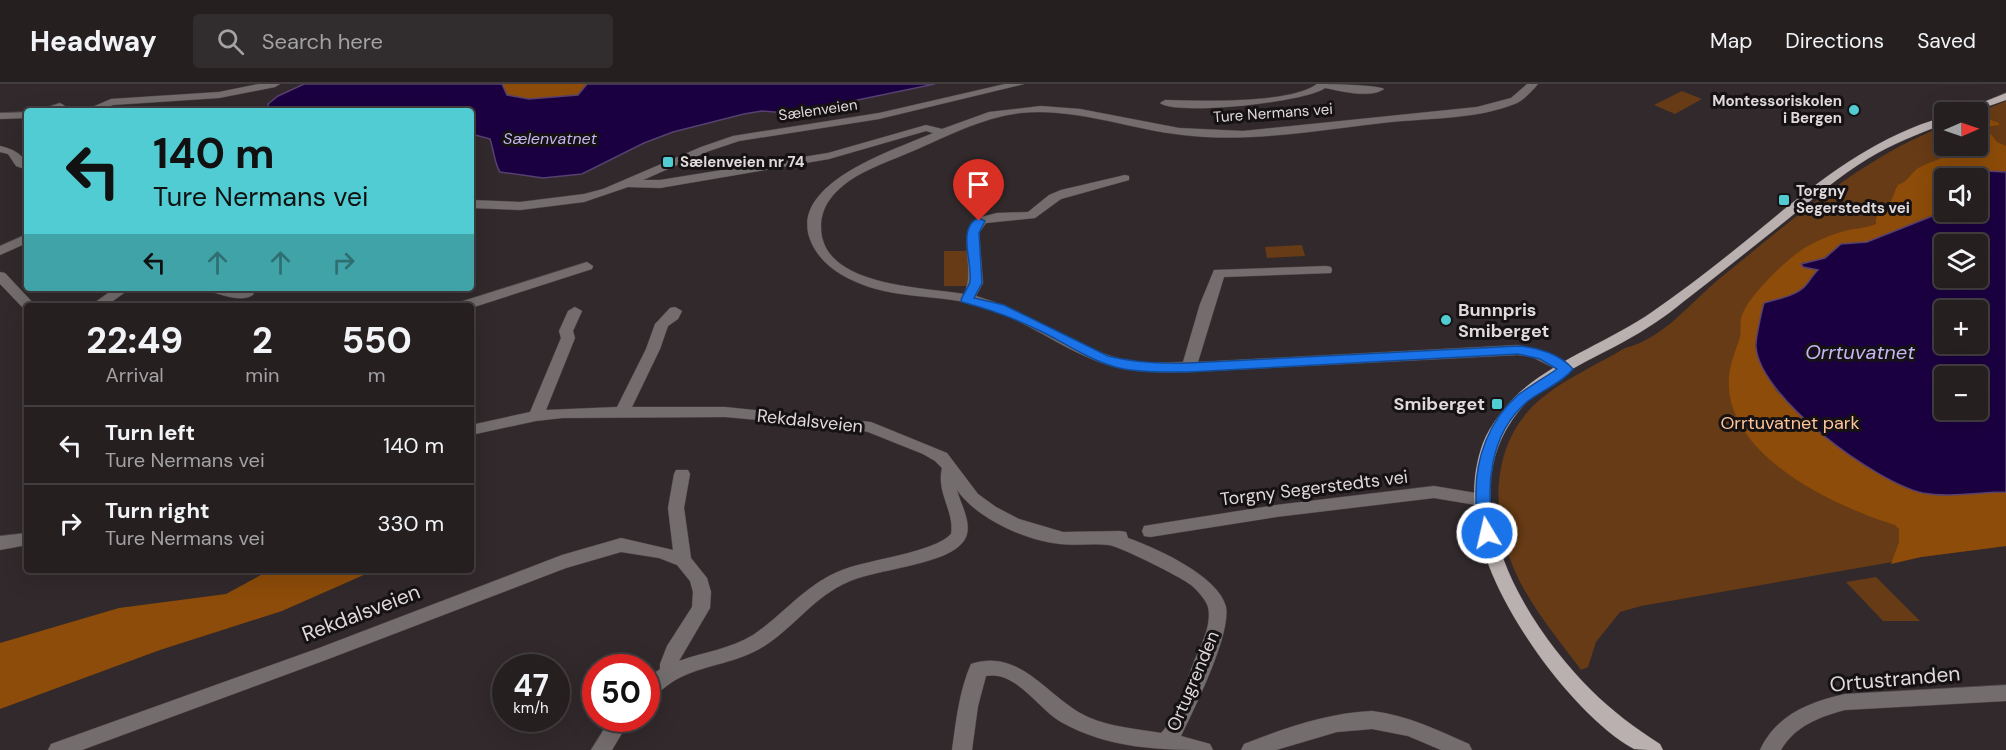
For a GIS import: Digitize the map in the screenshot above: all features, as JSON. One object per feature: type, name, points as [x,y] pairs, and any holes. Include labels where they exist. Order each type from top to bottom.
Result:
[{"type":"main road","points":[[1988,103],[2006,96]]},
{"type":"main road","points":[[1653,750],[1605,714],[1578,689],[1531,629],[1500,573],[1491,547],[1482,500],[1486,459],[1499,426],[1512,409],[1532,390],[1660,313],[1855,161],[1934,125]]},
{"type":"street","points":[[96,108],[111,102],[219,95],[274,84]]},
{"type":"street","name":"Sælenveien","points":[[474,204],[512,206],[561,203],[596,195],[627,184],[705,149],[737,138],[879,116],[1019,84]]},
{"type":"street","points":[[1165,103],[1263,100],[1308,94],[1317,91],[1324,84],[1358,90],[1379,89]]},
{"type":"street","name":"Ture Nermans vei","points":[[1533,84],[1515,100],[1477,110],[1255,133],[1183,132],[1092,114],[1046,109],[1002,112],[943,133],[849,175],[819,204],[813,222],[816,241],[824,253],[840,268],[860,279],[906,291],[986,303],[1022,317],[1104,359],[1124,365],[1189,367],[1518,350],[1545,356],[1566,369]]},
{"type":"street","points":[[0,116],[24,115]]},
{"type":"street","name":"Ture Nermans vei","points":[[738,170],[840,154],[920,129],[926,128],[943,133]]},
{"type":"street","points":[[0,149],[12,152],[24,166]]},
{"type":"street","name":"Sælenveien","points":[[627,184],[660,184],[738,170]]},
{"type":"street","points":[[967,300],[976,283],[973,233],[979,221],[1032,214],[1060,195],[1125,178]]},
{"type":"street","points":[[0,251],[24,239]]},
{"type":"street","points":[[471,303],[587,266]]},
{"type":"street","points":[[1189,367],[1207,304],[1219,273],[1326,270]]},
{"type":"street","points":[[0,276],[26,303]]},
{"type":"street","points":[[102,303],[120,291]]},
{"type":"street","points":[[224,291],[246,294]]},
{"type":"street","points":[[536,416],[568,338],[566,331],[575,311]]},
{"type":"street","points":[[622,413],[653,349],[662,324],[673,316],[675,311]]},
{"type":"street","name":"Rekdalsveien","points":[[474,429],[536,416],[574,412],[725,412],[866,426],[928,450],[941,457],[950,468]]},
{"type":"street","points":[[660,680],[670,671],[725,656],[750,646],[816,591],[834,581],[872,567],[940,550],[957,540],[960,533],[959,524],[947,486],[950,468]]},
{"type":"street","name":"Ortugrenden","points":[[950,468],[968,494],[987,509],[1022,527],[1063,538],[1111,539],[1129,535]]},
{"type":"street","points":[[670,671],[669,664],[673,651],[701,608],[702,592],[698,578],[683,560],[676,508],[682,474]]},
{"type":"street","name":"Torgny Segerstedts vei","points":[[1150,531],[1276,511],[1434,492],[1482,500]]},
{"type":"street","points":[[0,543],[24,539]]},
{"type":"street","name":"Ortugrenden","points":[[1111,539],[1131,546],[1197,580],[1214,598],[1217,608],[1216,630],[1178,724],[1161,745]]},
{"type":"street","name":"Rekdalsveien","points":[[58,750],[314,657],[562,562],[611,546],[633,545],[683,560]]},
{"type":"street","name":"Ortugrenden","points":[[962,750],[974,681],[978,670],[988,666],[1000,666],[1013,671],[1045,700],[1080,723],[1119,736],[1161,745],[1203,750]]},
{"type":"street","name":"Ortustranden","points":[[1770,750],[1776,737],[1796,719],[1828,705],[1856,701],[2006,693]]},
{"type":"street","points":[[1251,750],[1335,724],[1377,720],[1392,722],[1415,730],[1462,750]]},
{"type":"street","points":[[601,750],[613,732]]},
{"type":"green space","points":[[502,84],[587,85],[578,95],[529,99],[507,95]]},
{"type":"green space","points":[[1682,91],[1702,99],[1675,114],[1654,105]]},
{"type":"green space","name":"Orrtuvatnet park","points":[[2006,101],[2006,546],[1921,557],[1641,606],[1620,612],[1596,642],[1588,667],[1581,670],[1531,601],[1514,569],[1506,546],[1500,522],[1498,497],[1500,472],[1506,449],[1517,427],[1532,407],[1553,390],[1625,348],[1652,337],[1664,329],[1719,279],[1799,214],[1854,174],[1934,131],[1934,156],[1988,156],[1988,108]]},
{"type":"green space","points":[[1988,119],[1999,123],[1999,125],[1988,127]]},
{"type":"green space","points":[[1988,131],[1997,142],[2006,146],[2006,172],[1988,171],[1988,168],[1934,168],[1934,214],[1867,242],[1841,244],[1818,262],[1803,262],[1801,265],[1807,269],[1818,271],[1806,286],[1797,292],[1764,303],[1755,345],[1763,368],[1776,391],[1829,440],[1868,466],[1910,489],[1960,494],[2006,492],[2006,546],[1921,557],[1891,564],[1899,542],[1899,529],[1895,525],[1842,505],[1814,490],[1787,473],[1763,453],[1744,430],[1732,405],[1729,377],[1740,337],[1744,311],[1775,272],[1800,251],[1820,240],[1876,224],[1877,216],[1890,202],[1898,185],[1925,165],[1945,156],[1988,156]]},
{"type":"green space","points":[[1302,245],[1305,256],[1267,258],[1265,247]]},
{"type":"green space","points":[[944,251],[967,251],[969,286],[944,286]]},
{"type":"green space","points":[[264,573],[368,573],[282,611],[160,650],[0,709],[0,643],[119,608],[226,594]]},
{"type":"green space","points":[[1876,577],[1920,621],[1883,621],[1846,582]]},
{"type":"water","name":"Sælenvatnet","points":[[304,84],[502,84],[507,95],[529,99],[578,95],[587,84],[935,84],[809,110],[787,113],[762,111],[744,114],[673,132],[644,143],[582,174],[543,178],[500,172],[490,139],[474,135],[474,108],[269,108],[268,104],[278,96]]},
{"type":"water","name":"Orrtuvatnet","points":[[1988,171],[2006,172],[2006,492],[1933,494],[1902,486],[1851,456],[1823,435],[1777,390],[1762,368],[1756,347],[1764,303],[1786,297],[1806,285],[1818,270],[1803,267],[1801,264],[1825,258],[1841,244],[1867,242],[1934,215],[1934,222],[1988,222]]},
{"type":"place","name":"Montessoriskolen i Bergen","points":[[1854,110]]},
{"type":"place","name":"Sælenveien nr 74","points":[[668,162]]},
{"type":"place","name":"Torgny Segerstedts vei","points":[[1784,200]]},
{"type":"place","name":"Bunnpris Smiberget","points":[[1446,320]]},
{"type":"place","name":"Smiberget","points":[[1497,404]]},
{"type":"route","points":[[979,221],[973,233],[976,283],[967,300],[986,303],[1022,317],[1104,359],[1124,365],[1160,368],[1189,367],[1518,350],[1545,356],[1566,369],[1543,382],[1521,399],[1499,426],[1486,459],[1483,477],[1482,500],[1487,533]]}]
